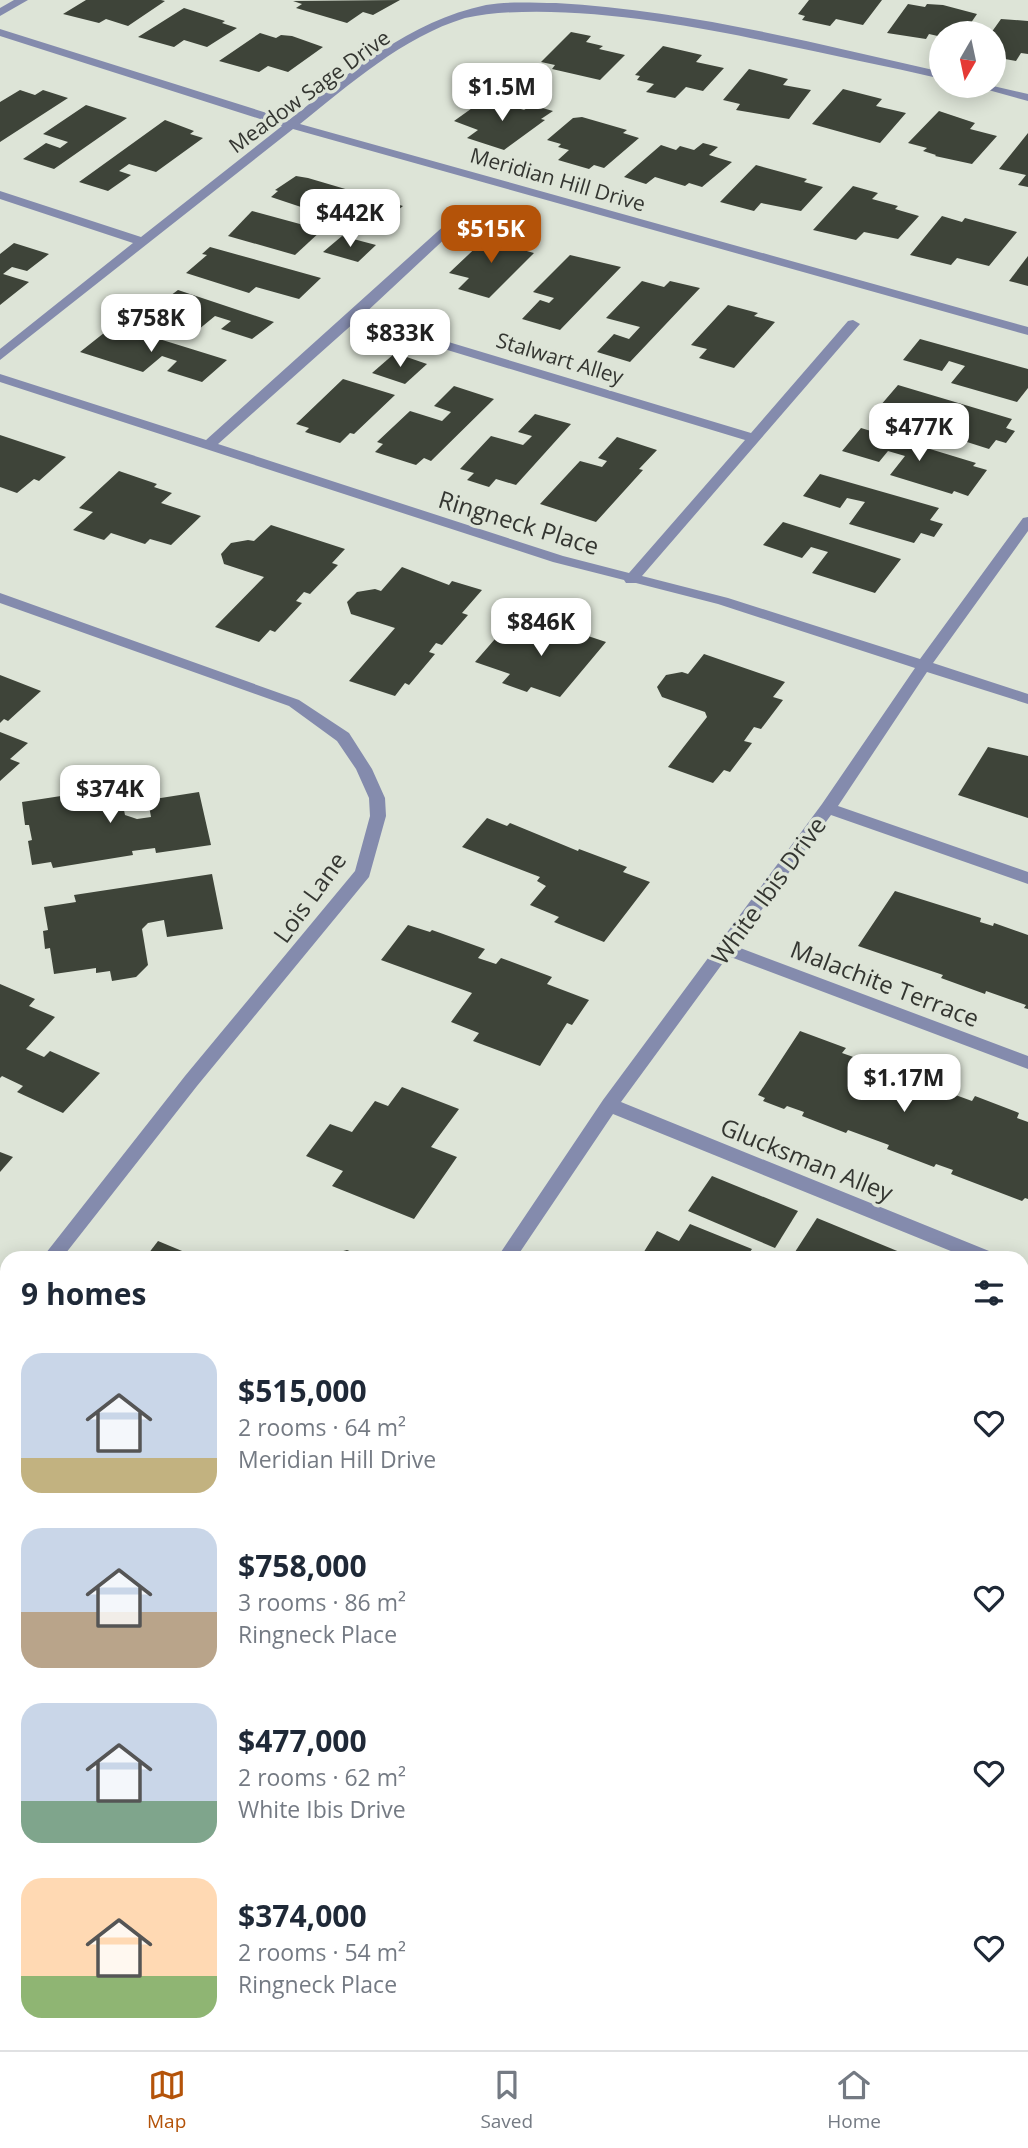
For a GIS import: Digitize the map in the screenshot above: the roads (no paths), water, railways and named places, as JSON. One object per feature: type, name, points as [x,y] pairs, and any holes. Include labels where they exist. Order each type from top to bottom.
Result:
[{"type":"street","points":[[0,13],[22,0]]},
{"type":"street","name":"Meadow Sage Drive","points":[[0,356],[141,241],[361,71],[453,17],[521,4],[582,2],[929,73]]},
{"type":"street","name":"Meridian Hill Drive","points":[[0,32],[292,125],[1028,331]]},
{"type":"street","points":[[1006,92],[1028,98]]},
{"type":"street","points":[[0,195],[141,241]]},
{"type":"street","points":[[208,446],[354,317],[461,216]]},
{"type":"street","name":"Stalwart Alley","points":[[354,317],[755,438]]},
{"type":"street","points":[[631,580],[853,324]]},
{"type":"street","name":"Ringneck Place","points":[[0,378],[558,559],[631,580],[723,601],[1028,699]]},
{"type":"street","name":"White Ibis Drive","points":[[511,1251],[609,1105],[828,808],[924,665],[1028,521]]},
{"type":"street","name":"Lois Lane","points":[[0,598],[294,703],[343,737],[364,769],[377,799],[378,816],[363,873],[191,1081],[57,1251]]},
{"type":"street","points":[[828,808],[1028,878]]},
{"type":"street","name":"Malachite Terrace","points":[[726,949],[1028,1063]]},
{"type":"street","name":"Glucksman Alley","points":[[609,1105],[969,1251]]}]
